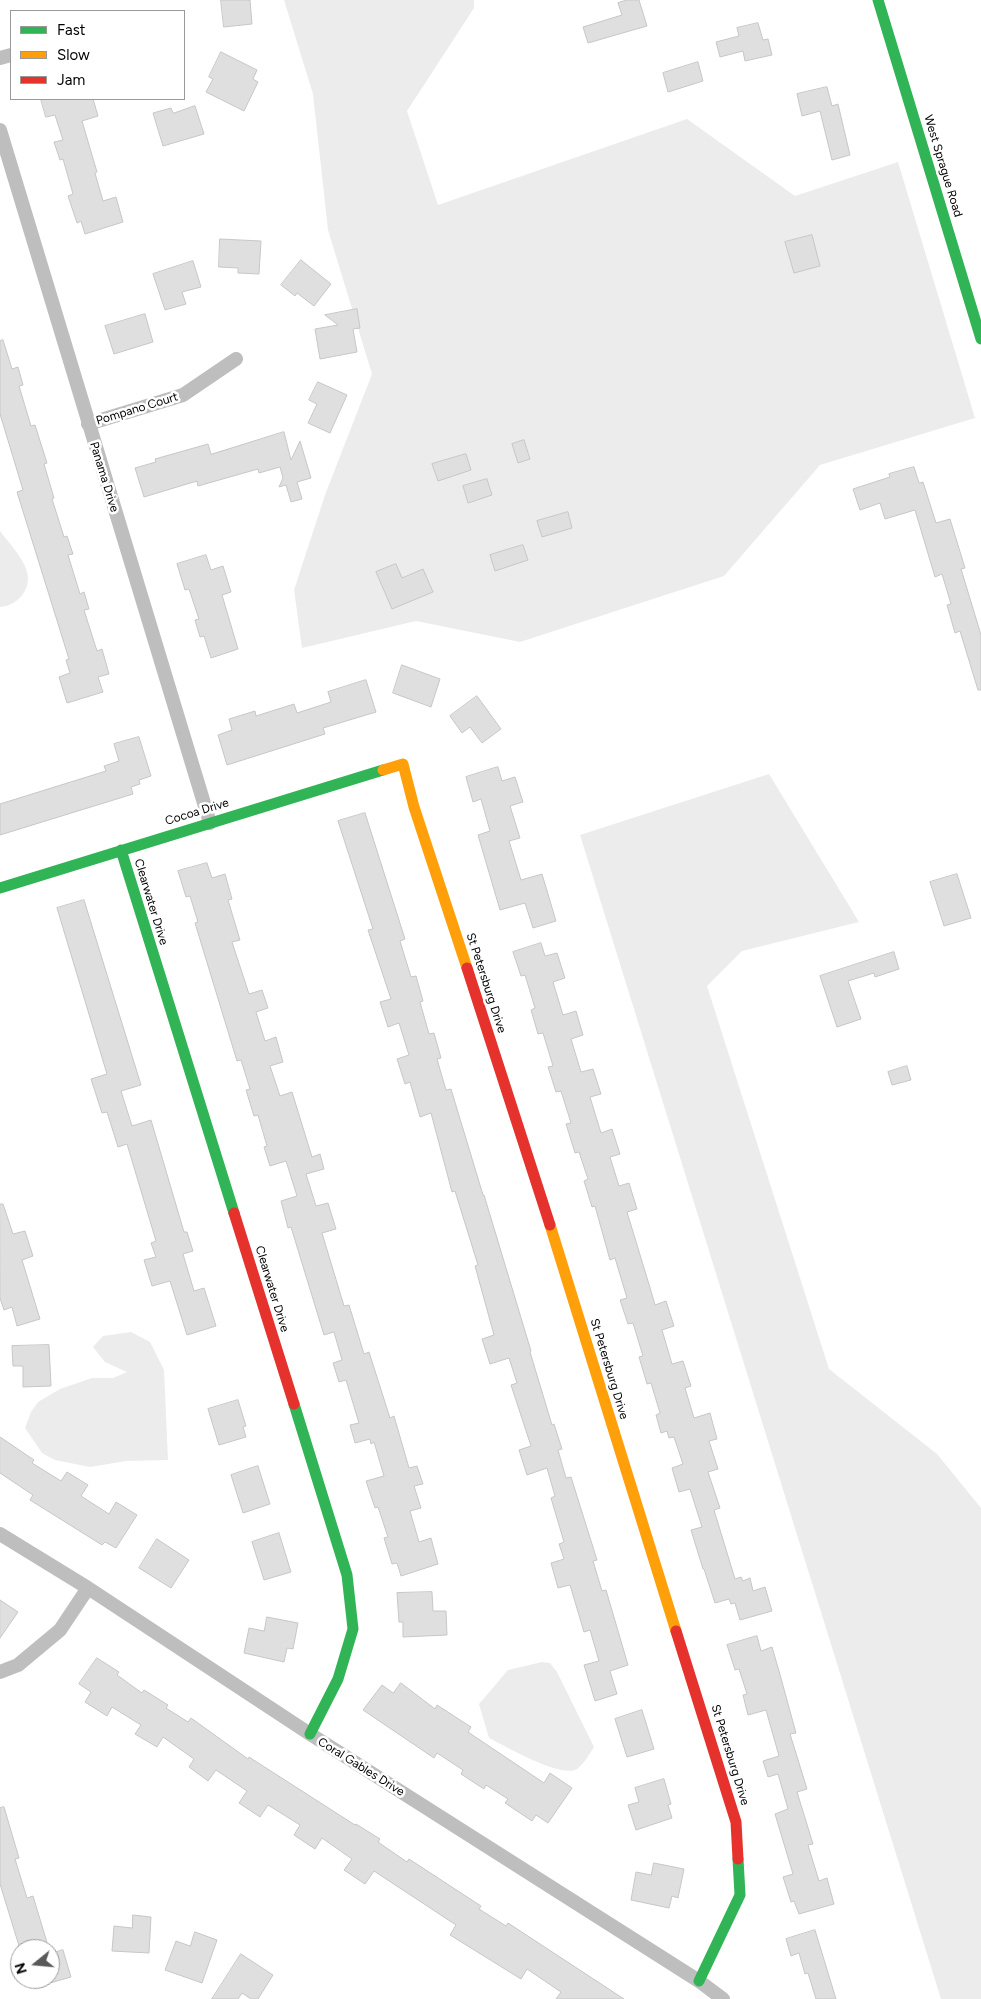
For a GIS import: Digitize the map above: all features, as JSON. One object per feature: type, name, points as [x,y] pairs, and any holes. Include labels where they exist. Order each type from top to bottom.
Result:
[{"type":"street","name":"West Sprague Road","points":[[878,0],[981,339]]},
{"type":"street","name":"Panama Drive","points":[[0,130],[210,822]]},
{"type":"street","name":"Pompano Court","points":[[88,424],[183,395],[236,359]]},
{"type":"street","name":"Cocoa Drive","points":[[0,888],[403,764]]},
{"type":"street","name":"St Petersburg Drive","points":[[403,764],[414,807],[511,1101],[736,1822],[740,1895],[699,1981]]},
{"type":"street","name":"Clearwater Drive","points":[[121,850],[347,1575],[353,1629],[338,1679],[310,1734]]},
{"type":"street","name":"Coral Gables Drive","points":[[0,1534],[88,1588],[310,1734],[699,1981],[723,1999]]},
{"type":"street","points":[[0,1672],[18,1666],[60,1630],[88,1588]]},
{"type":"shaded area","points":[[284,0],[474,0],[474,8],[407,111],[438,205],[687,119],[795,196],[898,162],[975,418],[820,465],[724,576],[520,642],[416,621],[302,648],[294,590],[325,495],[372,374],[328,230],[313,94]]},
{"type":"shaded area","points":[[0,531],[22,561],[28,577],[27,586],[21,597],[7,606],[0,607]]},
{"type":"shaded area","points":[[769,774],[859,922],[742,951],[707,986],[829,1369],[937,1454],[981,1508],[981,1999],[941,1999],[580,835]]},
{"type":"shaded area","points":[[131,1332],[150,1342],[164,1370],[168,1460],[126,1461],[90,1467],[55,1460],[42,1453],[25,1428],[31,1412],[38,1402],[60,1389],[92,1378],[113,1378],[127,1372],[105,1362],[93,1347],[103,1336]]},
{"type":"shaded area","points":[[542,1662],[550,1663],[557,1672],[594,1747],[577,1769],[570,1771],[559,1770],[547,1766],[489,1738],[479,1704],[508,1670]]},
{"type":"building","points":[[221,0],[250,0],[252,24],[224,27]]},
{"type":"building","points":[[627,0],[639,0],[647,26],[588,43],[583,27],[622,15],[618,3]]},
{"type":"building","points":[[758,23],[763,40],[768,39],[772,55],[745,61],[743,51],[720,57],[716,42],[739,36],[737,28]]},
{"type":"building","points":[[221,52],[257,70],[253,79],[258,82],[244,111],[206,92],[213,79],[209,77]]},
{"type":"building","points":[[698,62],[703,81],[668,92],[663,73]]},
{"type":"building","points":[[827,87],[832,106],[838,104],[850,155],[832,160],[820,111],[802,116],[797,94]]},
{"type":"building","points":[[41,100],[93,100],[98,116],[82,121],[97,172],[95,173],[103,201],[116,197],[123,222],[85,234],[81,221],[77,223],[68,196],[73,194],[63,159],[60,160],[54,142],[63,140],[55,115],[46,117]]},
{"type":"building","points":[[195,106],[204,134],[163,146],[153,113],[171,108],[173,113]]},
{"type":"building","points":[[812,235],[820,266],[794,273],[785,242]]},
{"type":"building","points":[[220,239],[261,241],[259,274],[238,273],[238,268],[219,267]]},
{"type":"building","points":[[301,260],[331,284],[314,306],[297,293],[295,296],[281,285]]},
{"type":"building","points":[[193,261],[201,287],[182,292],[186,304],[165,310],[153,274]]},
{"type":"building","points":[[357,309],[360,328],[353,329],[357,352],[320,359],[315,329],[338,325],[325,315]]},
{"type":"building","points":[[145,314],[153,342],[114,354],[105,326]]},
{"type":"building","points":[[3,340],[12,369],[18,367],[23,385],[19,386],[31,426],[35,425],[47,463],[44,464],[54,498],[52,499],[64,537],[67,536],[73,554],[68,555],[80,594],[84,592],[89,609],[84,610],[97,651],[102,649],[109,674],[98,677],[103,692],[67,703],[59,677],[70,673],[66,660],[69,659],[17,492],[23,490],[0,414],[0,341]]},
{"type":"building","points":[[318,382],[347,395],[330,433],[308,423],[317,404],[309,400]]},
{"type":"building","points":[[284,432],[291,460],[300,441],[311,478],[297,482],[302,499],[291,502],[286,485],[279,487],[283,478],[280,467],[259,473],[258,469],[198,486],[197,481],[144,497],[135,468],[156,462],[155,459],[208,444],[211,454]]},
{"type":"building","points":[[524,440],[530,459],[518,463],[512,444]]},
{"type":"building","points":[[466,454],[471,470],[438,481],[432,464]]},
{"type":"building","points":[[914,467],[919,483],[923,482],[936,523],[950,519],[965,568],[961,569],[981,635],[981,690],[978,690],[960,631],[955,633],[947,605],[951,604],[942,574],[935,577],[915,510],[885,519],[880,503],[860,510],[853,489],[890,477],[889,474]]},
{"type":"building","points":[[487,479],[492,495],[468,503],[463,486]]},
{"type":"building","points":[[568,512],[572,528],[542,537],[537,521]]},
{"type":"building","points":[[523,545],[528,560],[495,571],[490,555]]},
{"type":"building","points":[[206,555],[211,570],[223,566],[231,592],[222,595],[238,649],[211,658],[204,636],[200,637],[195,620],[199,619],[189,589],[185,590],[177,564]]},
{"type":"building","points":[[396,564],[402,578],[423,569],[433,592],[392,609],[376,572]]},
{"type":"building","points":[[402,665],[440,679],[431,707],[393,693]]},
{"type":"building","points":[[366,680],[376,712],[323,728],[325,734],[227,765],[218,735],[232,730],[229,719],[255,711],[256,716],[294,704],[297,713],[331,702],[328,692]]},
{"type":"building","points":[[477,696],[501,729],[482,743],[470,727],[462,733],[450,716]]},
{"type":"building","points":[[139,737],[151,776],[139,780],[140,784],[131,787],[133,794],[0,835],[0,804],[106,771],[104,766],[119,761],[114,744]]},
{"type":"building","points":[[498,767],[502,781],[515,777],[523,802],[510,806],[520,838],[509,841],[521,880],[542,874],[556,921],[533,928],[525,903],[500,910],[478,835],[490,831],[481,799],[473,802],[466,777]]},
{"type":"building","points":[[365,813],[405,939],[400,941],[411,977],[416,976],[423,1001],[420,1002],[429,1034],[434,1033],[441,1058],[437,1059],[446,1090],[451,1089],[552,1425],[554,1424],[562,1449],[558,1450],[566,1478],[571,1477],[597,1560],[593,1561],[602,1591],[606,1590],[628,1665],[610,1671],[617,1694],[595,1701],[584,1665],[599,1661],[590,1630],[584,1632],[570,1585],[558,1588],[551,1563],[564,1559],[559,1544],[564,1542],[551,1498],[555,1496],[547,1468],[527,1475],[519,1450],[531,1446],[511,1385],[517,1383],[509,1358],[490,1364],[482,1339],[494,1335],[475,1266],[478,1265],[455,1191],[452,1192],[431,1113],[420,1117],[410,1082],[405,1084],[397,1059],[409,1055],[399,1023],[388,1027],[380,1002],[391,999],[368,930],[373,929],[338,821]]},
{"type":"building","points":[[207,863],[212,878],[225,874],[232,899],[228,900],[240,940],[232,942],[249,994],[262,990],[268,1008],[256,1012],[265,1041],[276,1037],[283,1062],[270,1066],[280,1096],[292,1092],[312,1157],[320,1154],[324,1169],[306,1174],[316,1206],[328,1203],[336,1229],[322,1233],[344,1306],[349,1305],[364,1354],[369,1352],[390,1418],[394,1416],[409,1468],[417,1466],[423,1484],[414,1486],[421,1508],[410,1511],[419,1542],[431,1538],[438,1564],[401,1576],[397,1563],[392,1564],[384,1538],[388,1537],[378,1507],[375,1508],[366,1481],[384,1476],[374,1442],[371,1444],[370,1439],[355,1443],[350,1425],[359,1423],[346,1380],[339,1382],[333,1363],[342,1360],[334,1332],[324,1335],[291,1227],[288,1228],[281,1201],[297,1196],[286,1161],[270,1166],[264,1147],[267,1146],[258,1115],[254,1116],[246,1090],[250,1089],[241,1060],[237,1061],[195,923],[198,922],[190,896],[186,897],[178,871]]},
{"type":"building","points":[[957,874],[971,918],[944,926],[930,882]]},
{"type":"building","points":[[84,900],[141,1085],[121,1091],[132,1126],[151,1120],[184,1232],[187,1232],[193,1251],[183,1254],[194,1291],[204,1288],[216,1326],[187,1335],[170,1281],[152,1286],[144,1260],[156,1257],[151,1243],[156,1241],[127,1144],[118,1147],[107,1112],[102,1113],[91,1079],[107,1074],[57,908]]},
{"type":"building","points":[[541,943],[545,956],[557,953],[565,978],[553,982],[563,1015],[576,1011],[583,1035],[571,1039],[581,1072],[593,1069],[601,1094],[590,1097],[601,1133],[612,1129],[620,1154],[610,1157],[619,1186],[629,1183],[637,1209],[627,1212],[655,1305],[666,1301],[674,1326],[662,1330],[672,1364],[683,1361],[691,1386],[685,1388],[694,1418],[710,1413],[717,1439],[709,1441],[718,1469],[708,1472],[720,1508],[714,1510],[735,1579],[741,1577],[743,1581],[750,1578],[753,1591],[765,1587],[772,1611],[740,1620],[735,1603],[731,1604],[729,1599],[715,1603],[703,1569],[691,1530],[702,1527],[690,1489],[679,1492],[672,1468],[683,1464],[674,1437],[669,1438],[667,1431],[661,1433],[656,1415],[660,1413],[651,1383],[647,1384],[639,1357],[643,1356],[633,1323],[628,1324],[620,1300],[627,1298],[615,1258],[610,1260],[595,1206],[592,1207],[584,1181],[588,1179],[579,1152],[575,1153],[566,1124],[571,1123],[561,1091],[556,1092],[548,1067],[553,1066],[543,1033],[538,1034],[531,1010],[535,1008],[525,975],[521,976],[513,952]]},
{"type":"building","points":[[894,952],[899,969],[875,977],[874,973],[848,981],[861,1019],[837,1027],[820,976]]},
{"type":"building","points":[[907,1066],[911,1080],[892,1085],[888,1072]]},
{"type":"building","points":[[0,1204],[3,1204],[13,1234],[25,1231],[33,1256],[22,1260],[40,1319],[17,1326],[12,1307],[4,1310],[0,1298]]},
{"type":"building","points":[[49,1345],[51,1386],[23,1387],[23,1366],[13,1366],[12,1346]]},
{"type":"building","points":[[238,1400],[246,1426],[243,1427],[246,1437],[219,1445],[208,1409]]},
{"type":"building","points":[[0,1437],[34,1460],[32,1463],[61,1481],[67,1472],[88,1485],[81,1496],[109,1514],[116,1502],[137,1515],[116,1548],[105,1542],[102,1545],[30,1500],[33,1495],[0,1473]]},
{"type":"building","points":[[258,1466],[270,1504],[243,1513],[231,1475]]},
{"type":"building","points":[[279,1533],[291,1572],[264,1580],[252,1542]]},
{"type":"building","points":[[157,1539],[189,1560],[171,1588],[139,1568]]},
{"type":"building","points":[[432,1592],[433,1611],[446,1611],[447,1635],[403,1637],[403,1622],[399,1622],[397,1593]]},
{"type":"building","points":[[0,1600],[18,1612],[0,1638]]},
{"type":"building","points":[[267,1617],[298,1623],[293,1649],[287,1648],[284,1662],[244,1653],[249,1628],[264,1631]]},
{"type":"building","points":[[757,1636],[761,1651],[772,1647],[779,1671],[796,1733],[790,1734],[807,1789],[797,1792],[813,1844],[808,1845],[819,1881],[827,1878],[834,1904],[799,1914],[794,1901],[791,1902],[783,1877],[793,1874],[775,1814],[788,1809],[778,1774],[768,1777],[763,1761],[779,1756],[766,1710],[748,1715],[743,1695],[747,1694],[739,1669],[735,1670],[727,1645]]},
{"type":"building","points":[[97,1658],[119,1672],[117,1675],[142,1693],[144,1690],[168,1705],[166,1708],[188,1722],[191,1718],[248,1759],[249,1757],[380,1839],[378,1842],[407,1862],[409,1859],[481,1906],[479,1909],[506,1926],[508,1923],[624,1999],[556,1999],[561,1992],[527,1969],[521,1979],[450,1935],[456,1925],[374,1871],[365,1884],[344,1870],[352,1859],[322,1838],[315,1849],[294,1835],[300,1825],[268,1805],[260,1817],[239,1803],[247,1791],[216,1770],[208,1781],[189,1767],[194,1759],[163,1737],[157,1747],[135,1734],[141,1725],[112,1707],[107,1716],[85,1702],[91,1692],[79,1684]]},
{"type":"building","points":[[401,1683],[435,1709],[437,1705],[471,1727],[468,1732],[544,1783],[550,1773],[572,1788],[548,1823],[536,1815],[532,1821],[505,1803],[508,1799],[486,1785],[484,1789],[461,1774],[463,1770],[437,1753],[434,1758],[363,1710],[382,1685],[393,1693]]},
{"type":"building","points":[[642,1710],[654,1749],[627,1757],[615,1719]]},
{"type":"building","points":[[664,1779],[671,1804],[668,1805],[672,1818],[636,1830],[628,1805],[639,1802],[635,1788]]},
{"type":"building","points":[[4,1807],[19,1858],[15,1859],[27,1898],[33,1896],[46,1939],[17,1939],[0,1884],[0,1808]]},
{"type":"building","points":[[654,1863],[684,1869],[678,1898],[672,1896],[669,1908],[631,1900],[636,1872],[651,1875]]},
{"type":"building","points":[[133,1915],[151,1917],[149,1953],[112,1951],[114,1926],[132,1928]]},
{"type":"building","points":[[815,1930],[836,1999],[816,1999],[808,1973],[805,1974],[799,1953],[791,1956],[786,1939]]},
{"type":"building","points":[[195,1932],[217,1940],[202,1983],[165,1970],[176,1941],[190,1946]]},
{"type":"building","points":[[63,1950],[71,1977],[60,1980],[60,1951]]},
{"type":"building","points":[[241,1954],[273,1975],[258,1999],[251,1999],[242,1993],[238,1999],[212,1999]]},
{"type":"traffic: fast","points":[[878,0],[981,339]]},
{"type":"traffic: fast","points":[[0,888],[383,770]]},
{"type":"traffic: fast","points":[[121,850],[234,1213]]},
{"type":"traffic: fast","points":[[294,1404],[347,1575],[353,1629],[338,1679],[310,1734]]},
{"type":"traffic: fast","points":[[699,1981],[740,1895],[738,1859]]},
{"type":"traffic: slow","points":[[383,770],[403,764],[414,807],[467,968]]},
{"type":"traffic: slow","points":[[550,1225],[676,1631]]},
{"type":"traffic: jam","points":[[467,968],[550,1225]]},
{"type":"traffic: jam","points":[[234,1213],[294,1404]]},
{"type":"traffic: jam","points":[[676,1631],[736,1822],[738,1859]]}]
